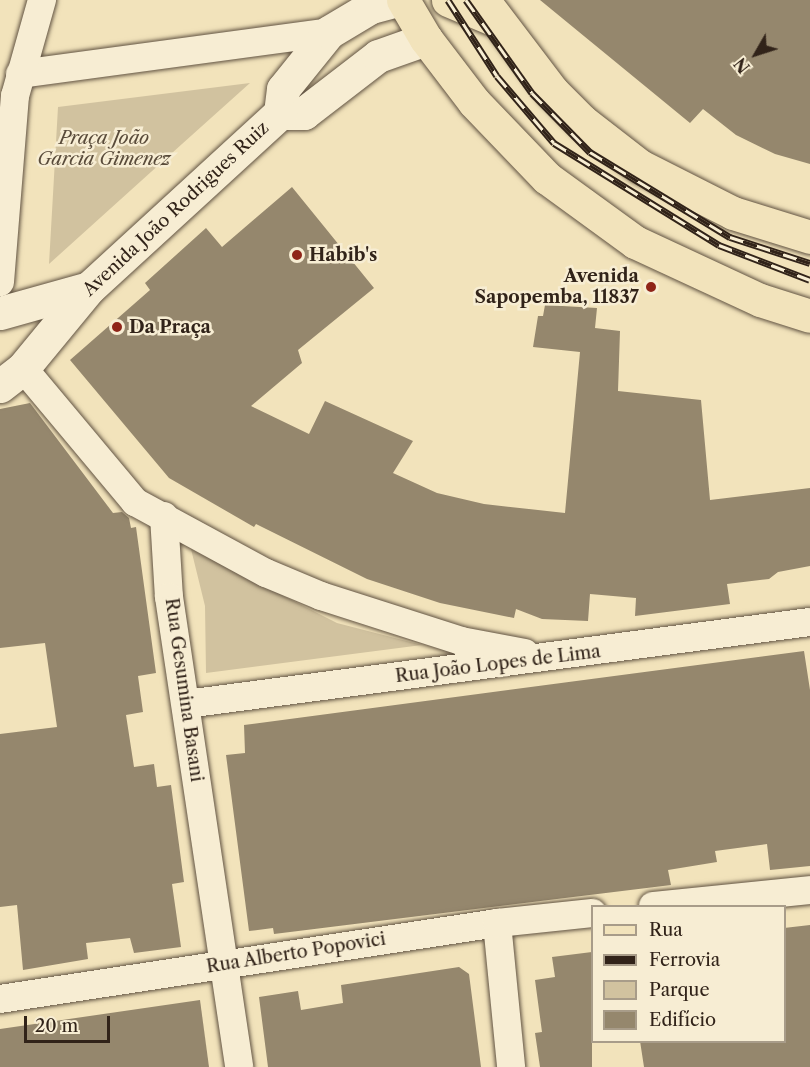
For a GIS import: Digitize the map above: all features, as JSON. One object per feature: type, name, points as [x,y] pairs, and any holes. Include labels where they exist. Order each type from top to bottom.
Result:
[{"type":"main road","points":[[403,0],[426,39],[474,102],[547,178],[635,242],[760,300],[810,316]]},
{"type":"main road","points":[[447,0],[491,11],[552,91],[582,121],[640,166],[733,213],[810,237]]},
{"type":"street","points":[[0,282],[20,75],[42,0]]},
{"type":"street","points":[[20,75],[329,32],[371,7],[398,0]]},
{"type":"street","name":"Avenida João Rodrigues Ruiz","points":[[12,377],[89,288],[280,112],[283,89],[329,32]]},
{"type":"street","name":"Avenida João Rodrigues Ruiz","points":[[280,112],[303,113],[378,56],[426,39]]},
{"type":"street","points":[[0,313],[89,288]]},
{"type":"street","points":[[12,377],[135,502],[266,573],[321,596],[461,641],[549,658]]},
{"type":"street","name":"Rua Gesumina Basani","points":[[164,516],[170,597],[239,1067]]},
{"type":"street","name":"Rua João Lopes de Lima","points":[[186,704],[810,622]]},
{"type":"street","points":[[663,905],[810,890]]},
{"type":"street","name":"Rua Alberto Popovici","points":[[0,999],[497,923],[591,913]]},
{"type":"street","points":[[497,923],[511,1067]]},
{"type":"green space","name":"Praça João Garcia Gimenez","points":[[250,83],[182,144],[49,264],[58,107]]},
{"type":"green space","points":[[191,549],[337,623],[422,645],[206,673],[205,606]]},
{"type":"building","points":[[540,0],[810,0],[810,164],[775,154],[736,135],[703,109],[690,123]]},
{"type":"building","points":[[292,187],[374,288],[298,350],[302,363],[251,406],[309,434],[325,401],[413,441],[393,473],[437,493],[484,504],[565,513],[580,352],[533,347],[538,316],[543,316],[545,305],[597,308],[595,328],[620,331],[618,391],[701,400],[710,500],[810,488],[810,566],[778,572],[769,579],[727,584],[730,604],[635,616],[636,598],[590,594],[588,621],[542,619],[516,609],[514,618],[440,603],[367,579],[256,524],[254,527],[169,478],[70,360],[150,290],[145,283],[206,228],[222,247]]},
{"type":"building","points":[[30,403],[113,513],[122,512],[129,518],[131,528],[136,527],[156,673],[138,676],[143,712],[126,715],[134,767],[154,764],[157,787],[171,785],[184,882],[172,884],[181,947],[134,953],[130,938],[86,943],[88,959],[23,970],[17,905],[0,907],[0,734],[57,727],[45,643],[0,648],[0,409]]},
{"type":"building","points":[[804,651],[810,690],[810,866],[770,870],[767,844],[715,851],[717,862],[668,870],[671,885],[274,934],[273,928],[249,931],[226,755],[245,753],[244,725]]},
{"type":"building","points":[[810,925],[810,1067],[644,1067],[640,1043],[786,1043],[786,928]]},
{"type":"building","points":[[591,952],[592,1067],[540,1067],[535,1033],[542,1032],[535,980],[555,977],[552,957]]},
{"type":"building","points":[[459,967],[469,974],[481,1067],[268,1067],[259,997],[298,991],[301,1010],[343,1003],[341,985]]},
{"type":"building","points":[[200,1000],[209,1067],[0,1067],[0,1029]]},
{"type":"railway","points":[[448,0],[497,76],[554,143],[719,245],[810,280]]},
{"type":"railway","points":[[466,0],[532,93],[590,152],[730,237],[810,263]]},
{"type":"place","name":"Habib's","points":[[297,255]]},
{"type":"place","name":"Avenida Sapopemba, 11837","points":[[651,287]]},
{"type":"place","name":"Da Praça","points":[[117,327]]}]
